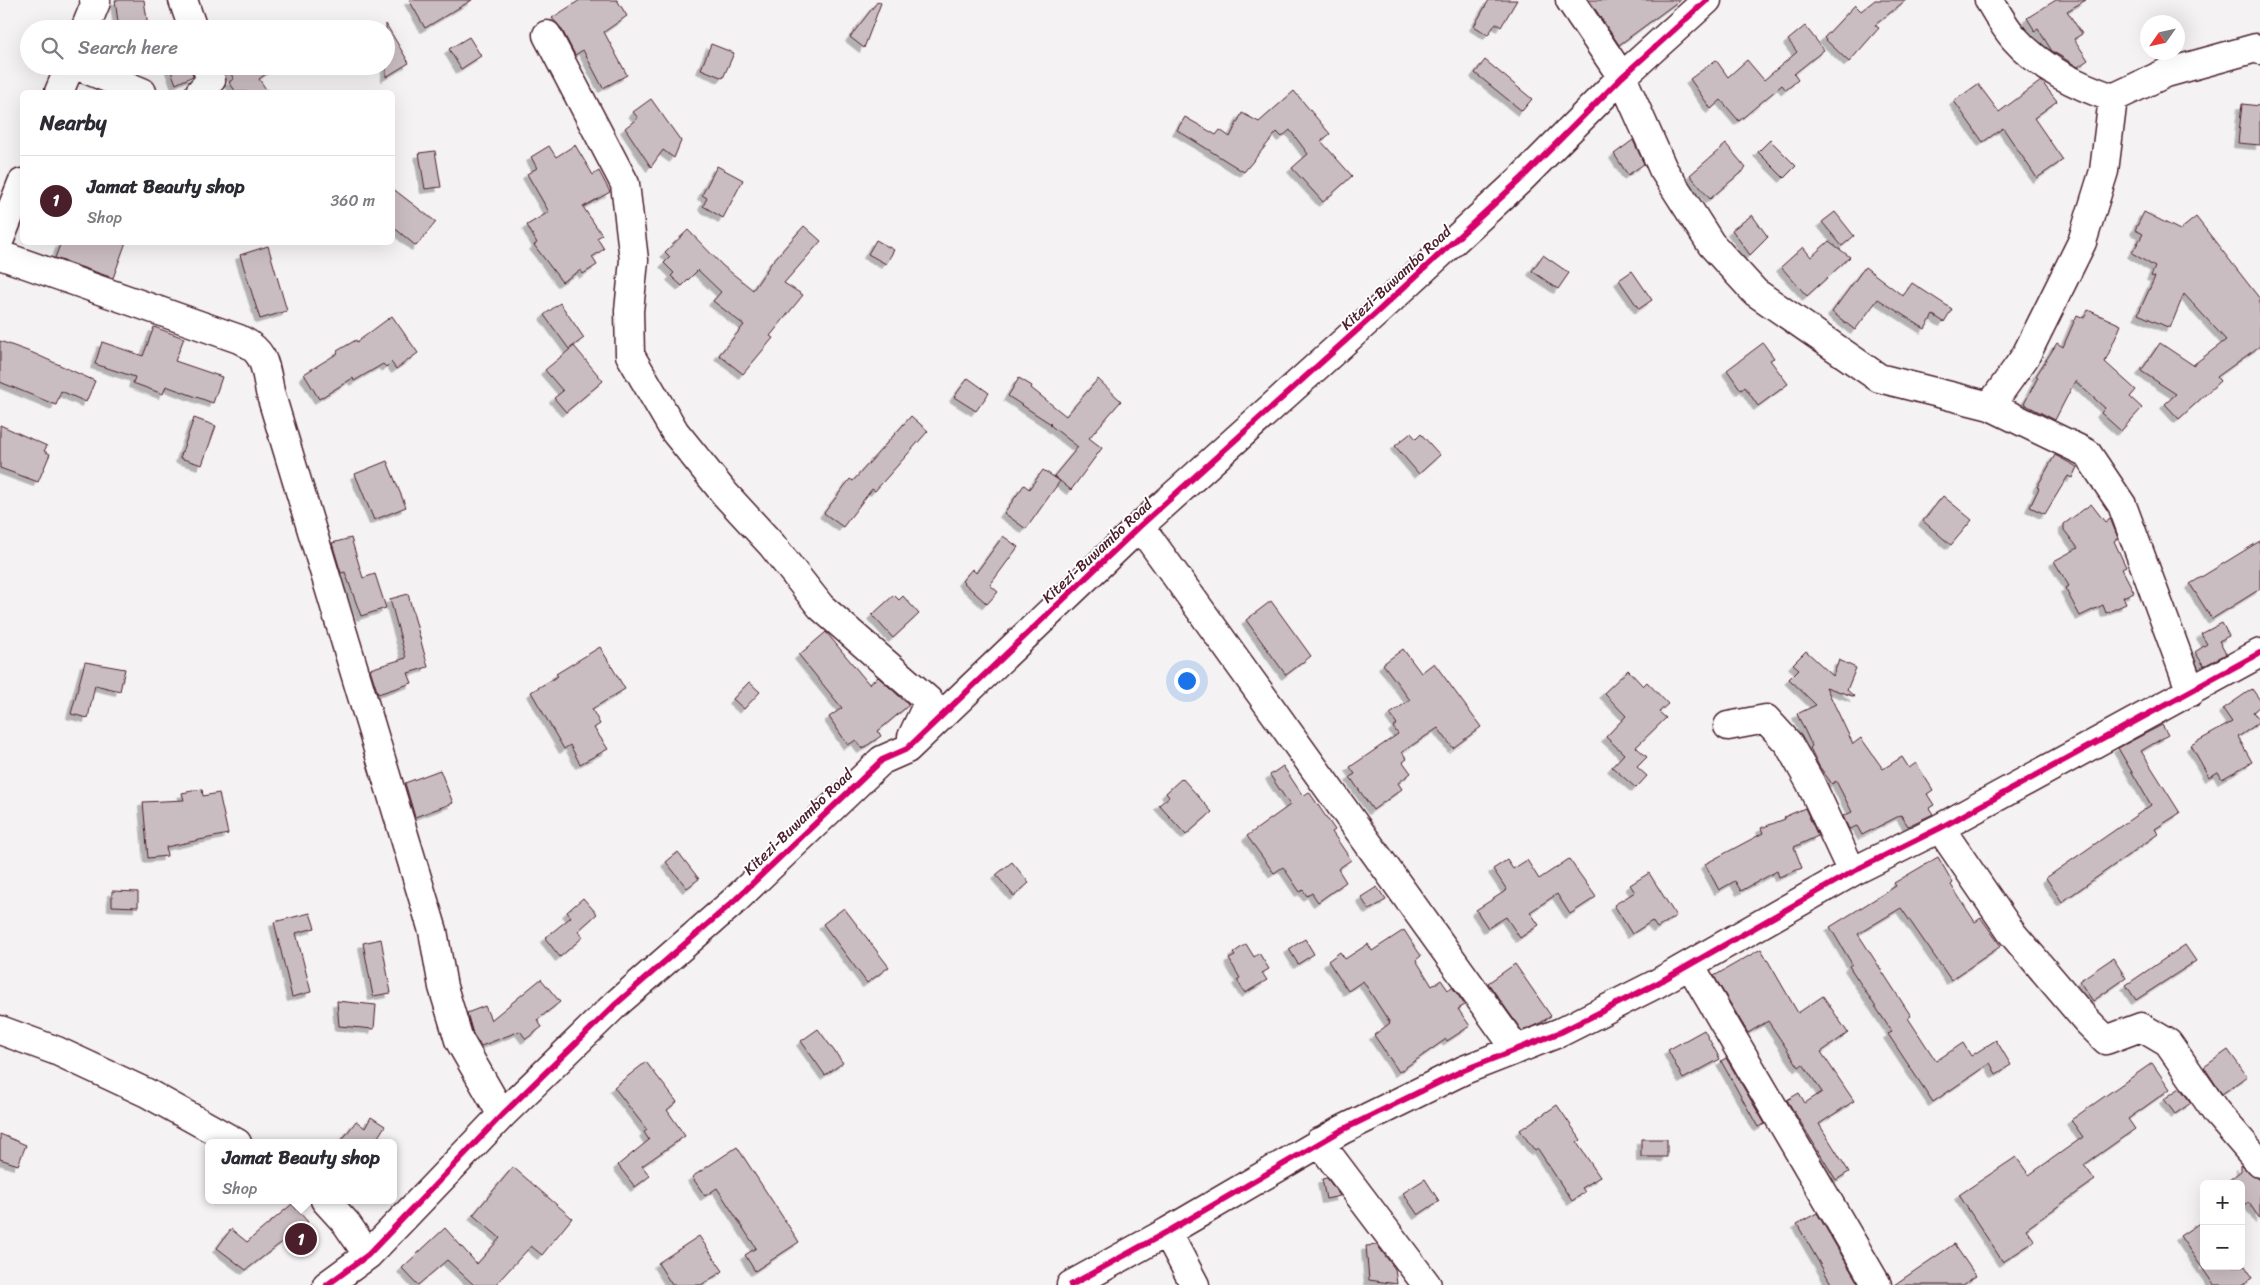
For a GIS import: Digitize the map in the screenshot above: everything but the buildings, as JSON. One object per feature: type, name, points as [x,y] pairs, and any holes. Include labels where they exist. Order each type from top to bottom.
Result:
[{"type":"street","points":[[89,20],[96,2],[94,0]]},
{"type":"street","points":[[184,0],[190,20]]},
{"type":"street","points":[[1570,0],[1622,77],[1663,169],[1711,244],[1755,292],[1879,378],[1990,406],[2088,453],[2122,505],[2191,692]]},
{"type":"street","name":"Kitezi-Buwambo Road","points":[[339,1282],[502,1115],[616,1004],[733,902],[882,760],[906,749],[1140,526],[1376,314],[1521,179],[1622,77],[1707,0]]},
{"type":"street","points":[[1989,0],[2013,38],[2047,69],[2083,87],[2113,98],[2166,73],[2256,48],[2260,50]]},
{"type":"street","points":[[547,35],[625,184],[634,260],[630,311],[630,355],[675,432],[725,494],[772,545],[821,606],[929,701],[906,749]]},
{"type":"street","points":[[60,90],[66,75]]},
{"type":"street","points":[[100,75],[137,90]]},
{"type":"street","points":[[202,90],[211,80],[209,75]]},
{"type":"street","points":[[1990,406],[2025,357],[2082,242],[2104,171],[2113,98]]},
{"type":"street","points":[[0,239],[20,188]]},
{"type":"street","points":[[0,255],[239,339],[252,345],[260,353],[270,392],[430,922],[443,988],[459,1040],[502,1115]]},
{"type":"street","points":[[1140,526],[1516,1050]]},
{"type":"street","points":[[1071,1285],[1167,1232],[1319,1142],[1464,1070],[1561,1032],[1690,965],[1852,872],[1940,828],[2260,654]]},
{"type":"street","points":[[1728,726],[1766,719],[1788,743],[1810,782],[1852,872]]},
{"type":"street","points":[[1940,828],[2011,932],[2086,1020],[2106,1040],[2142,1027],[2168,1043],[2216,1112],[2260,1163]]},
{"type":"street","points":[[1690,965],[1877,1285]]},
{"type":"street","points":[[0,1030],[56,1051],[147,1093],[230,1139]]},
{"type":"street","points":[[1319,1142],[1427,1285]]},
{"type":"street","points":[[329,1204],[346,1223],[368,1254]]},
{"type":"street","points":[[1167,1232],[1195,1285]]},
{"type":"cycle path","points":[[327,1285],[368,1255],[502,1115],[616,1004],[733,902],[882,760],[907,749],[1140,526],[1521,179],[1622,77],[1707,0]]},
{"type":"cycle path","points":[[1071,1285],[1167,1232],[1342,1130],[1464,1070],[1561,1032],[1656,984],[1852,872],[1940,828],[2260,653]]},
{"type":"place","name":"Jamat Beauty shop","points":[[301,1239]]}]
